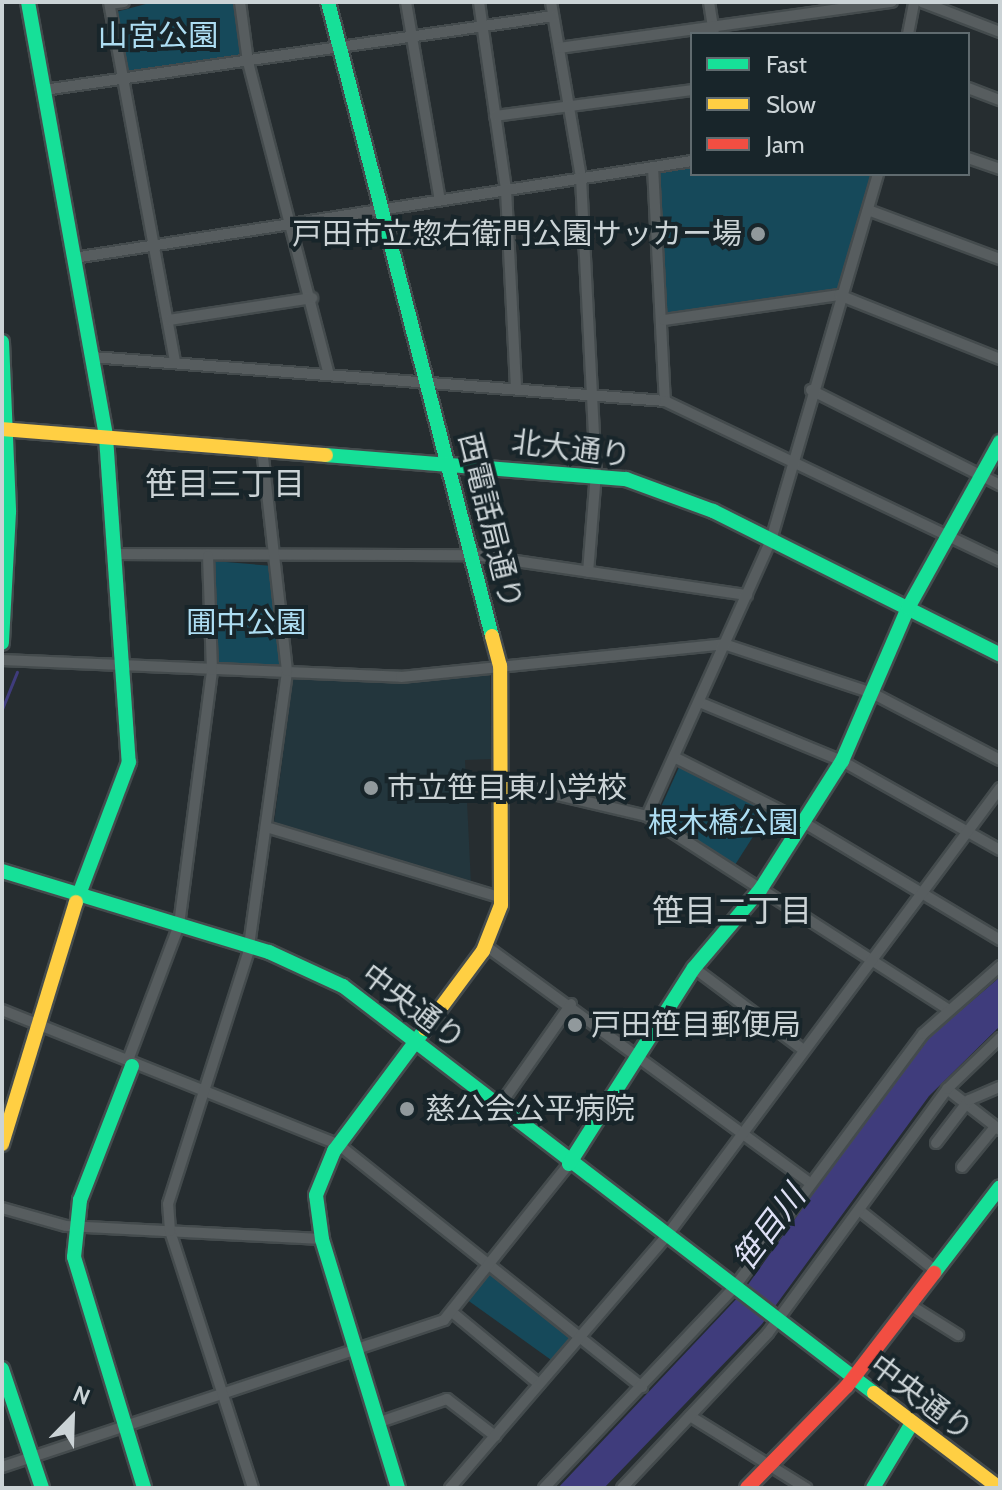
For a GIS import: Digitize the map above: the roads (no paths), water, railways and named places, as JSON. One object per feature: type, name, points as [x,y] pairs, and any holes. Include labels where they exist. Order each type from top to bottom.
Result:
[{"type":"main road","points":[[2,1144],[78,894],[129,762],[106,437],[28,2]]},
{"type":"main road","name":"西電話局通り","points":[[328,2],[336,49],[475,555],[500,666],[503,898],[486,946],[419,1042],[339,1145],[316,1195],[322,1239],[398,1488]]},
{"type":"main road","points":[[2,342],[5,430],[2,643]]},
{"type":"main road","name":"北大通り","points":[[5,430],[596,473],[685,498],[1000,655]]},
{"type":"main road","points":[[569,1164],[694,968],[760,890],[842,761],[908,608],[975,478],[1000,442]]},
{"type":"main road","name":"中央通り","points":[[2,871],[249,946],[343,986],[419,1042],[665,1238],[999,1488]]},
{"type":"main road","points":[[130,1063],[75,1226],[79,1288],[144,1488]]},
{"type":"main road","points":[[747,1488],[853,1379],[1000,1187]]},
{"type":"main road","points":[[2,1369],[42,1488]]},
{"type":"main road","points":[[873,1488],[912,1423]]},
{"type":"street","points":[[124,2],[110,3],[175,363]]},
{"type":"street","points":[[240,2],[248,62],[296,224],[329,375]]},
{"type":"street","points":[[406,2],[440,200]]},
{"type":"street","points":[[479,2],[506,190],[516,388]]},
{"type":"street","points":[[551,2],[581,178],[596,473],[588,572]]},
{"type":"street","points":[[709,2],[714,31],[892,2]]},
{"type":"street","points":[[908,32],[914,2]]},
{"type":"street","points":[[922,2],[1000,32]]},
{"type":"street","points":[[44,90],[553,16]]},
{"type":"street","points":[[559,48],[690,34]]},
{"type":"street","points":[[970,89],[1000,100]]},
{"type":"street","points":[[495,116],[690,90]]},
{"type":"street","points":[[970,159],[1000,169]]},
{"type":"street","points":[[74,258],[690,161]]},
{"type":"street","points":[[653,167],[664,320],[665,401]]},
{"type":"street","points":[[647,816],[771,540],[789,465],[877,176]]},
{"type":"street","points":[[868,210],[1000,259]]},
{"type":"street","points":[[664,320],[839,295],[1000,359]]},
{"type":"street","points":[[169,320],[312,298]]},
{"type":"street","points":[[92,357],[665,401],[789,465],[1000,561]]},
{"type":"street","points":[[811,390],[975,478],[1000,485]]},
{"type":"street","points":[[253,1488],[170,1231],[171,1176],[203,1092],[249,946],[287,671],[262,448]]},
{"type":"street","points":[[114,554],[274,558],[475,555],[747,595]]},
{"type":"street","points":[[130,1063],[179,925],[212,670],[208,556]]},
{"type":"street","points":[[2,660],[401,677],[724,644],[872,693],[1000,760]]},
{"type":"street","points":[[699,702],[842,761],[1000,850]]},
{"type":"street","points":[[674,757],[803,822],[1000,940]]},
{"type":"street","points":[[502,782],[647,816],[949,1010]]},
{"type":"street","points":[[450,1488],[665,1238],[868,958],[1000,788]]},
{"type":"street","points":[[266,827],[503,898]]},
{"type":"street","points":[[486,946],[571,1004],[810,1183]]},
{"type":"street","points":[[544,1488],[734,1290],[885,1080],[949,1010],[1000,966]]},
{"type":"street","points":[[694,968],[801,1048]]},
{"type":"street","points":[[498,1108],[571,1004]]},
{"type":"street","points":[[2,1010],[339,1145],[642,1387]]},
{"type":"street","points":[[622,1488],[776,1322],[947,1089],[1000,1038]]},
{"type":"street","points":[[936,1143],[966,1104],[1000,1087]]},
{"type":"street","points":[[947,1089],[998,1129],[962,1167]]},
{"type":"street","points":[[2,1467],[356,1351],[452,1312],[569,1164]]},
{"type":"street","points":[[2,1208],[75,1226],[322,1239]]},
{"type":"street","points":[[859,1210],[936,1271]]},
{"type":"street","points":[[910,1305],[958,1335]]},
{"type":"street","points":[[452,1312],[539,1384]]},
{"type":"street","points":[[377,1423],[447,1399],[495,1436]]},
{"type":"street","points":[[690,1416],[806,1488]]},
{"type":"waterway","points":[[2,709],[17,672]]},
{"type":"place","name":"戸田市立惣右衛門公園サッカー場","points":[[758,234]]},
{"type":"place","name":"市立笹目東小学校","points":[[371,788]]},
{"type":"place","name":"戸田笹目郵便局","points":[[575,1025]]},
{"type":"place","name":"慈公会公平病院","points":[[407,1109]]},
{"type":"district","name":"笹目三丁目","points":[[225,484]]},
{"type":"district","name":"笹目二丁目","points":[[732,911]]},
{"type":"park label","name":"山宮公園","points":[[158,36]]},
{"type":"park label","name":"圃中公園","points":[[246,623]]},
{"type":"park label","name":"根木橋公園","points":[[723,823]]},
{"type":"water label","name":"笹目川","points":[[769,1228]]}]
